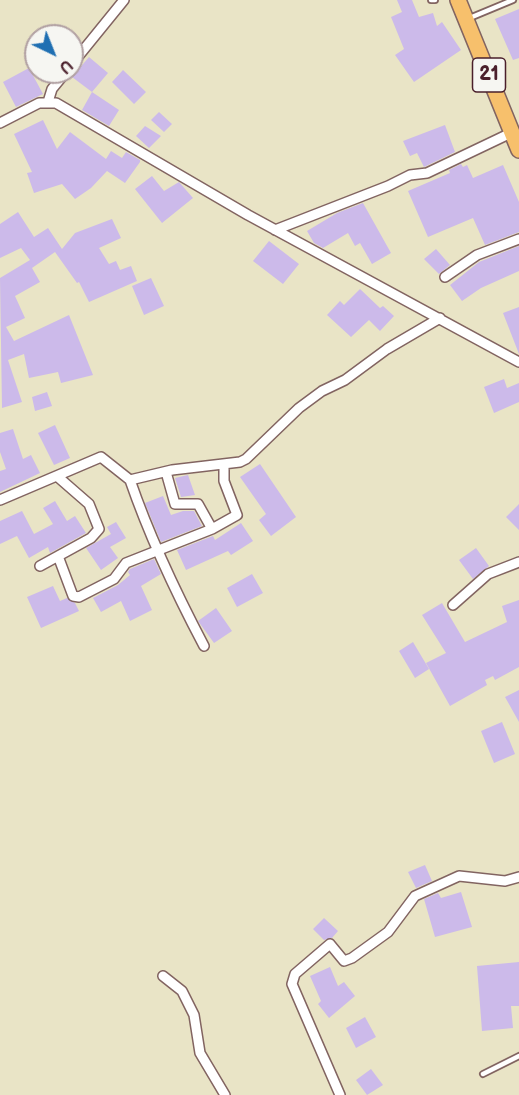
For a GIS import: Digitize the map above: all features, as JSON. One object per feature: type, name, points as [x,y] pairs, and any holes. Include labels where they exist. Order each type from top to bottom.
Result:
[{"type":"highway","name":"21","points":[[458,0],[516,130]]},
{"type":"highway","name":"21","points":[[465,0],[516,130],[519,150]]},
{"type":"street","points":[[84,49],[124,0]]},
{"type":"street","points":[[48,102],[56,84]]},
{"type":"street","points":[[0,123],[39,103],[48,102],[81,117],[275,230],[519,362]]},
{"type":"street","points":[[275,230],[354,197],[388,186],[396,180],[427,173],[516,130]]},
{"type":"street","points":[[445,277],[477,255],[519,238]]},
{"type":"street","points":[[130,480],[246,459],[299,408],[322,391],[345,380],[387,349],[440,318]]},
{"type":"street","points":[[0,500],[101,457],[130,480],[157,551],[204,646]]},
{"type":"street","points":[[58,556],[74,596],[77,597],[114,579],[126,563],[212,529],[237,515],[224,481],[224,464]]},
{"type":"street","points":[[166,472],[175,504],[198,504],[212,529]]},
{"type":"street","points":[[40,566],[91,538],[99,529],[89,504],[58,477]]},
{"type":"street","points":[[453,605],[488,574],[519,562]]},
{"type":"street","points":[[340,1095],[292,984],[295,974],[330,944],[344,961],[352,958],[388,932],[415,896],[459,876],[506,881],[519,878]]},
{"type":"street","points":[[163,976],[182,991],[194,1015],[200,1053],[225,1095]]},
{"type":"lane","points":[[472,17],[513,0]]},
{"type":"lane","points":[[483,1074],[519,1056]]},
{"type":"building","points":[[397,0],[412,0],[419,17],[433,13],[437,26],[442,22],[461,50],[414,82],[395,55],[404,49],[391,17],[402,12]]},
{"type":"building","points":[[519,9],[519,58],[513,60],[495,19]]},
{"type":"building","points":[[89,57],[108,73],[92,92],[81,84],[84,84],[84,63]]},
{"type":"building","points":[[123,70],[146,92],[134,104],[112,82]]},
{"type":"building","points":[[24,71],[24,84],[38,84],[43,94],[16,107],[3,82]]},
{"type":"building","points":[[92,92],[119,110],[109,126],[82,110]]},
{"type":"building","points":[[159,112],[172,124],[164,132],[151,120]]},
{"type":"building","points":[[43,120],[57,149],[70,132],[106,159],[111,151],[122,158],[126,152],[140,162],[125,183],[107,171],[91,188],[75,199],[62,184],[34,193],[27,173],[32,172],[14,134]]},
{"type":"building","points":[[445,125],[455,152],[424,167],[417,153],[410,156],[403,141]]},
{"type":"building","points":[[145,126],[161,136],[149,148],[136,136]]},
{"type":"building","points":[[461,164],[463,167],[467,165],[473,178],[503,165],[519,202],[519,232],[485,245],[473,218],[428,237],[408,191],[450,173],[449,170]]},
{"type":"building","points":[[152,176],[164,191],[179,182],[193,198],[162,223],[135,189]]},
{"type":"building","points":[[363,203],[391,253],[372,264],[360,243],[355,246],[348,233],[323,248],[314,243],[307,231],[337,213]]},
{"type":"building","points":[[18,212],[34,237],[48,228],[62,249],[75,233],[112,219],[121,238],[99,248],[109,264],[116,261],[120,270],[131,266],[137,281],[89,302],[79,282],[77,283],[55,252],[32,268],[40,282],[15,296],[25,318],[6,327],[14,341],[69,315],[93,375],[61,383],[58,372],[29,378],[24,354],[8,360],[22,402],[2,408],[0,278],[30,260],[21,248],[0,258],[0,224]]},
{"type":"building","points":[[269,241],[299,264],[283,284],[253,261]]},
{"type":"building","points":[[519,246],[519,271],[481,288],[462,301],[450,285],[479,262]]},
{"type":"building","points":[[436,249],[450,265],[439,274],[424,259]]},
{"type":"building","points":[[151,278],[164,306],[144,315],[132,286]]},
{"type":"building","points":[[360,289],[380,308],[383,306],[394,316],[380,331],[369,320],[351,337],[327,315],[340,301],[344,305]]},
{"type":"building","points":[[519,307],[519,354],[503,313]]},
{"type":"building","points":[[504,379],[507,388],[519,383],[519,402],[494,413],[484,387]]},
{"type":"building","points":[[47,392],[52,406],[35,411],[32,397]]},
{"type":"building","points":[[55,425],[70,458],[54,465],[38,433]]},
{"type":"building","points":[[13,429],[23,459],[31,455],[40,473],[0,492],[0,471],[6,469],[0,452],[0,433]]},
{"type":"building","points":[[260,464],[296,517],[271,536],[259,520],[266,514],[240,477]]},
{"type":"building","points":[[188,475],[195,495],[181,497],[175,478]]},
{"type":"building","points":[[163,496],[171,515],[183,511],[194,511],[202,526],[161,542],[145,503]]},
{"type":"building","points":[[55,501],[67,521],[75,516],[86,533],[50,553],[48,547],[29,558],[17,536],[0,544],[0,521],[22,511],[34,534],[53,524],[43,508]]},
{"type":"building","points":[[519,504],[519,530],[506,517]]},
{"type":"building","points":[[116,522],[126,538],[110,547],[118,558],[101,570],[86,548],[111,534],[107,527]]},
{"type":"building","points":[[241,523],[253,541],[231,555],[228,551],[186,570],[177,550],[213,536],[215,540]]},
{"type":"building","points":[[476,548],[489,566],[473,579],[459,560]]},
{"type":"building","points":[[154,559],[161,574],[141,586],[152,610],[130,621],[121,601],[101,612],[93,598],[118,585],[130,575],[128,572],[130,569]]},
{"type":"building","points":[[252,574],[263,593],[237,607],[227,588]]},
{"type":"building","points":[[53,586],[60,601],[67,598],[75,603],[79,611],[41,628],[27,597]]},
{"type":"building","points":[[519,600],[519,667],[495,680],[493,676],[485,680],[487,685],[450,706],[426,663],[446,653],[422,615],[442,603],[465,642],[507,622],[502,606]]},
{"type":"building","points":[[216,608],[232,631],[214,643],[198,621]]},
{"type":"building","points":[[413,642],[429,669],[415,678],[399,651]]},
{"type":"building","points":[[519,690],[519,722],[505,697]]},
{"type":"building","points":[[502,722],[515,754],[494,763],[481,731]]},
{"type":"building","points":[[425,865],[432,881],[416,888],[408,872]]},
{"type":"building","points":[[461,892],[472,927],[435,937],[424,899],[438,893],[441,898]]},
{"type":"building","points":[[324,918],[338,931],[332,938],[324,940],[313,929]]},
{"type":"building","points":[[519,962],[519,1006],[511,1006],[513,1028],[482,1031],[477,966]]},
{"type":"building","points":[[330,967],[338,986],[344,982],[355,996],[329,1018],[318,1004],[321,1001],[310,976]]},
{"type":"building","points":[[365,1017],[376,1037],[356,1048],[346,1028]]},
{"type":"building","points":[[371,1069],[383,1085],[367,1095],[356,1080]]}]
